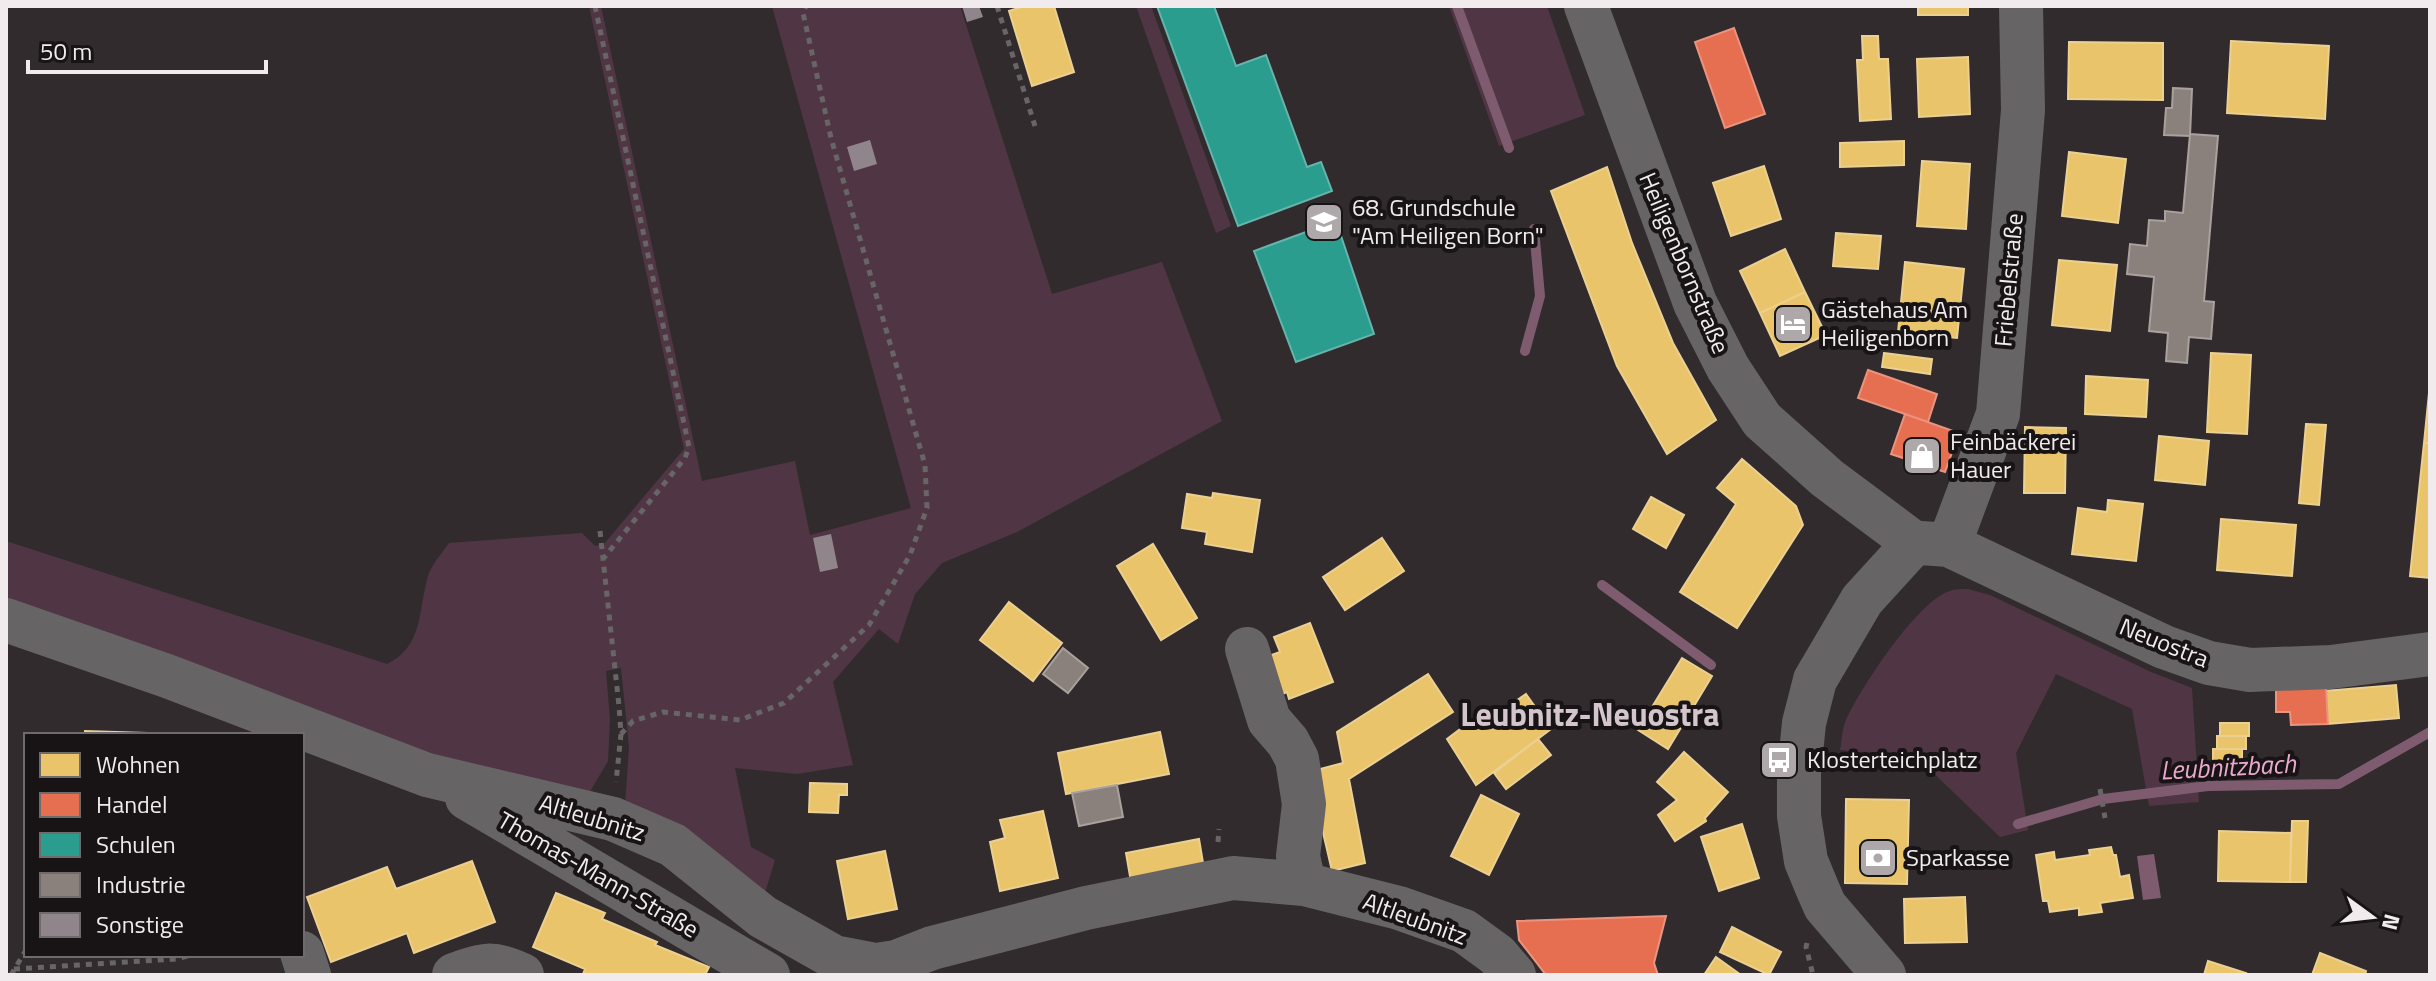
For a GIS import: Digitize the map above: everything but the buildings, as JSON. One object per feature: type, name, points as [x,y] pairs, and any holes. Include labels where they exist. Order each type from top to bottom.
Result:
[{"type":"street","name":"Heiligenbornstraße","points":[[1586,6],[1695,303],[1728,368],[1762,420],[1827,478],[1932,544]]},
{"type":"street","name":"Friebelstraße","points":[[1932,544],[1998,414],[2023,110],[2021,6]]},
{"type":"street","name":"Neuostra","points":[[1932,544],[2164,647],[2209,663],[2250,670],[2317,668],[2430,654]]},
{"type":"street","points":[[1884,975],[1825,906],[1806,861],[1799,816],[1804,723],[1815,680],[1862,600],[1932,544]]},
{"type":"street","name":"Altleubnitz","points":[[6,620],[167,676],[427,775],[625,824],[673,845],[763,917],[834,957],[877,970],[932,948],[1086,908],[1233,878],[1304,884],[1399,908],[1464,931],[1497,955],[1514,975]]},
{"type":"street","points":[[1247,649],[1269,720],[1288,742],[1297,759],[1304,804],[1298,856],[1304,884]]},
{"type":"street","name":"Thomas-Mann-Straße","points":[[427,775],[768,975]]},
{"type":"street","points":[[610,881],[625,824]]},
{"type":"street","points":[[454,975],[480,965],[495,965],[522,975]]},
{"type":"path","points":[[595,6],[689,447],[685,458],[603,559]]},
{"type":"path","points":[[621,734],[633,721],[663,712],[740,720],[784,703],[869,625],[910,555],[927,508],[925,465],[831,138],[803,13],[806,6]]},
{"type":"path","points":[[997,6],[1035,126]]},
{"type":"path","points":[[600,531],[621,734],[625,824]]},
{"type":"path","points":[[2100,789],[2105,818]]},
{"type":"path","points":[[1218,842],[1219,829]]},
{"type":"path","points":[[12,972],[24,953]]},
{"type":"path","points":[[12,972],[184,957]]},
{"type":"shaded area","points":[[589,6],[601,6],[702,481],[795,461],[810,535],[911,508],[772,6],[960,6],[1052,294],[1162,262],[1222,421],[1017,532],[942,563],[915,594],[898,644],[879,629],[833,682],[853,765],[797,774],[735,768],[751,847],[775,860],[764,896],[625,806],[629,747],[621,668],[606,671],[610,719],[608,761],[588,795],[450,769],[6,607],[6,541],[387,664],[408,647],[414,637],[428,576],[449,543],[582,533],[595,546],[604,544],[684,449]]},
{"type":"shaded area","points":[[1136,6],[1151,6],[1231,226],[1216,233]]},
{"type":"shaded area","points":[[1449,6],[1547,6],[1585,115],[1499,146]]},
{"type":"shaded area","points":[[1968,589],[1990,595],[2151,672],[2192,688],[2199,802],[2149,806],[2132,709],[2056,674],[2016,753],[2028,830],[2000,837],[1920,760],[1840,750],[1845,723],[1853,706],[1891,647],[1937,598],[1952,590]]},
{"type":"shaded area","points":[[2154,854],[2161,898],[2143,900],[2137,856]]},
{"type":"waterway","name":"Leubnitzbach","points":[[1457,6],[1509,148]]},
{"type":"waterway","name":"Leubnitzbach","points":[[1525,351],[1540,296],[1534,229]]},
{"type":"waterway","name":"Leubnitzbach","points":[[1602,585],[1711,665]]},
{"type":"waterway","name":"Leubnitzbach","points":[[2018,824],[2103,799],[2208,786],[2339,784],[2430,732]]},
{"type":"place","name":"68. Grundschule \"Am Heiligen Born\"","points":[[1324,222]]},
{"type":"place","name":"Gästehaus Am Heiligenborn","points":[[1793,324]]},
{"type":"place","name":"Feinbäckerei Hauer","points":[[1922,456]]},
{"type":"place","name":"Klosterteichplatz","points":[[1779,760]]},
{"type":"place","name":"Sparkasse","points":[[1878,858]]},
{"type":"district","name":"Leubnitz-Neuostra","points":[[1590,715]]}]
